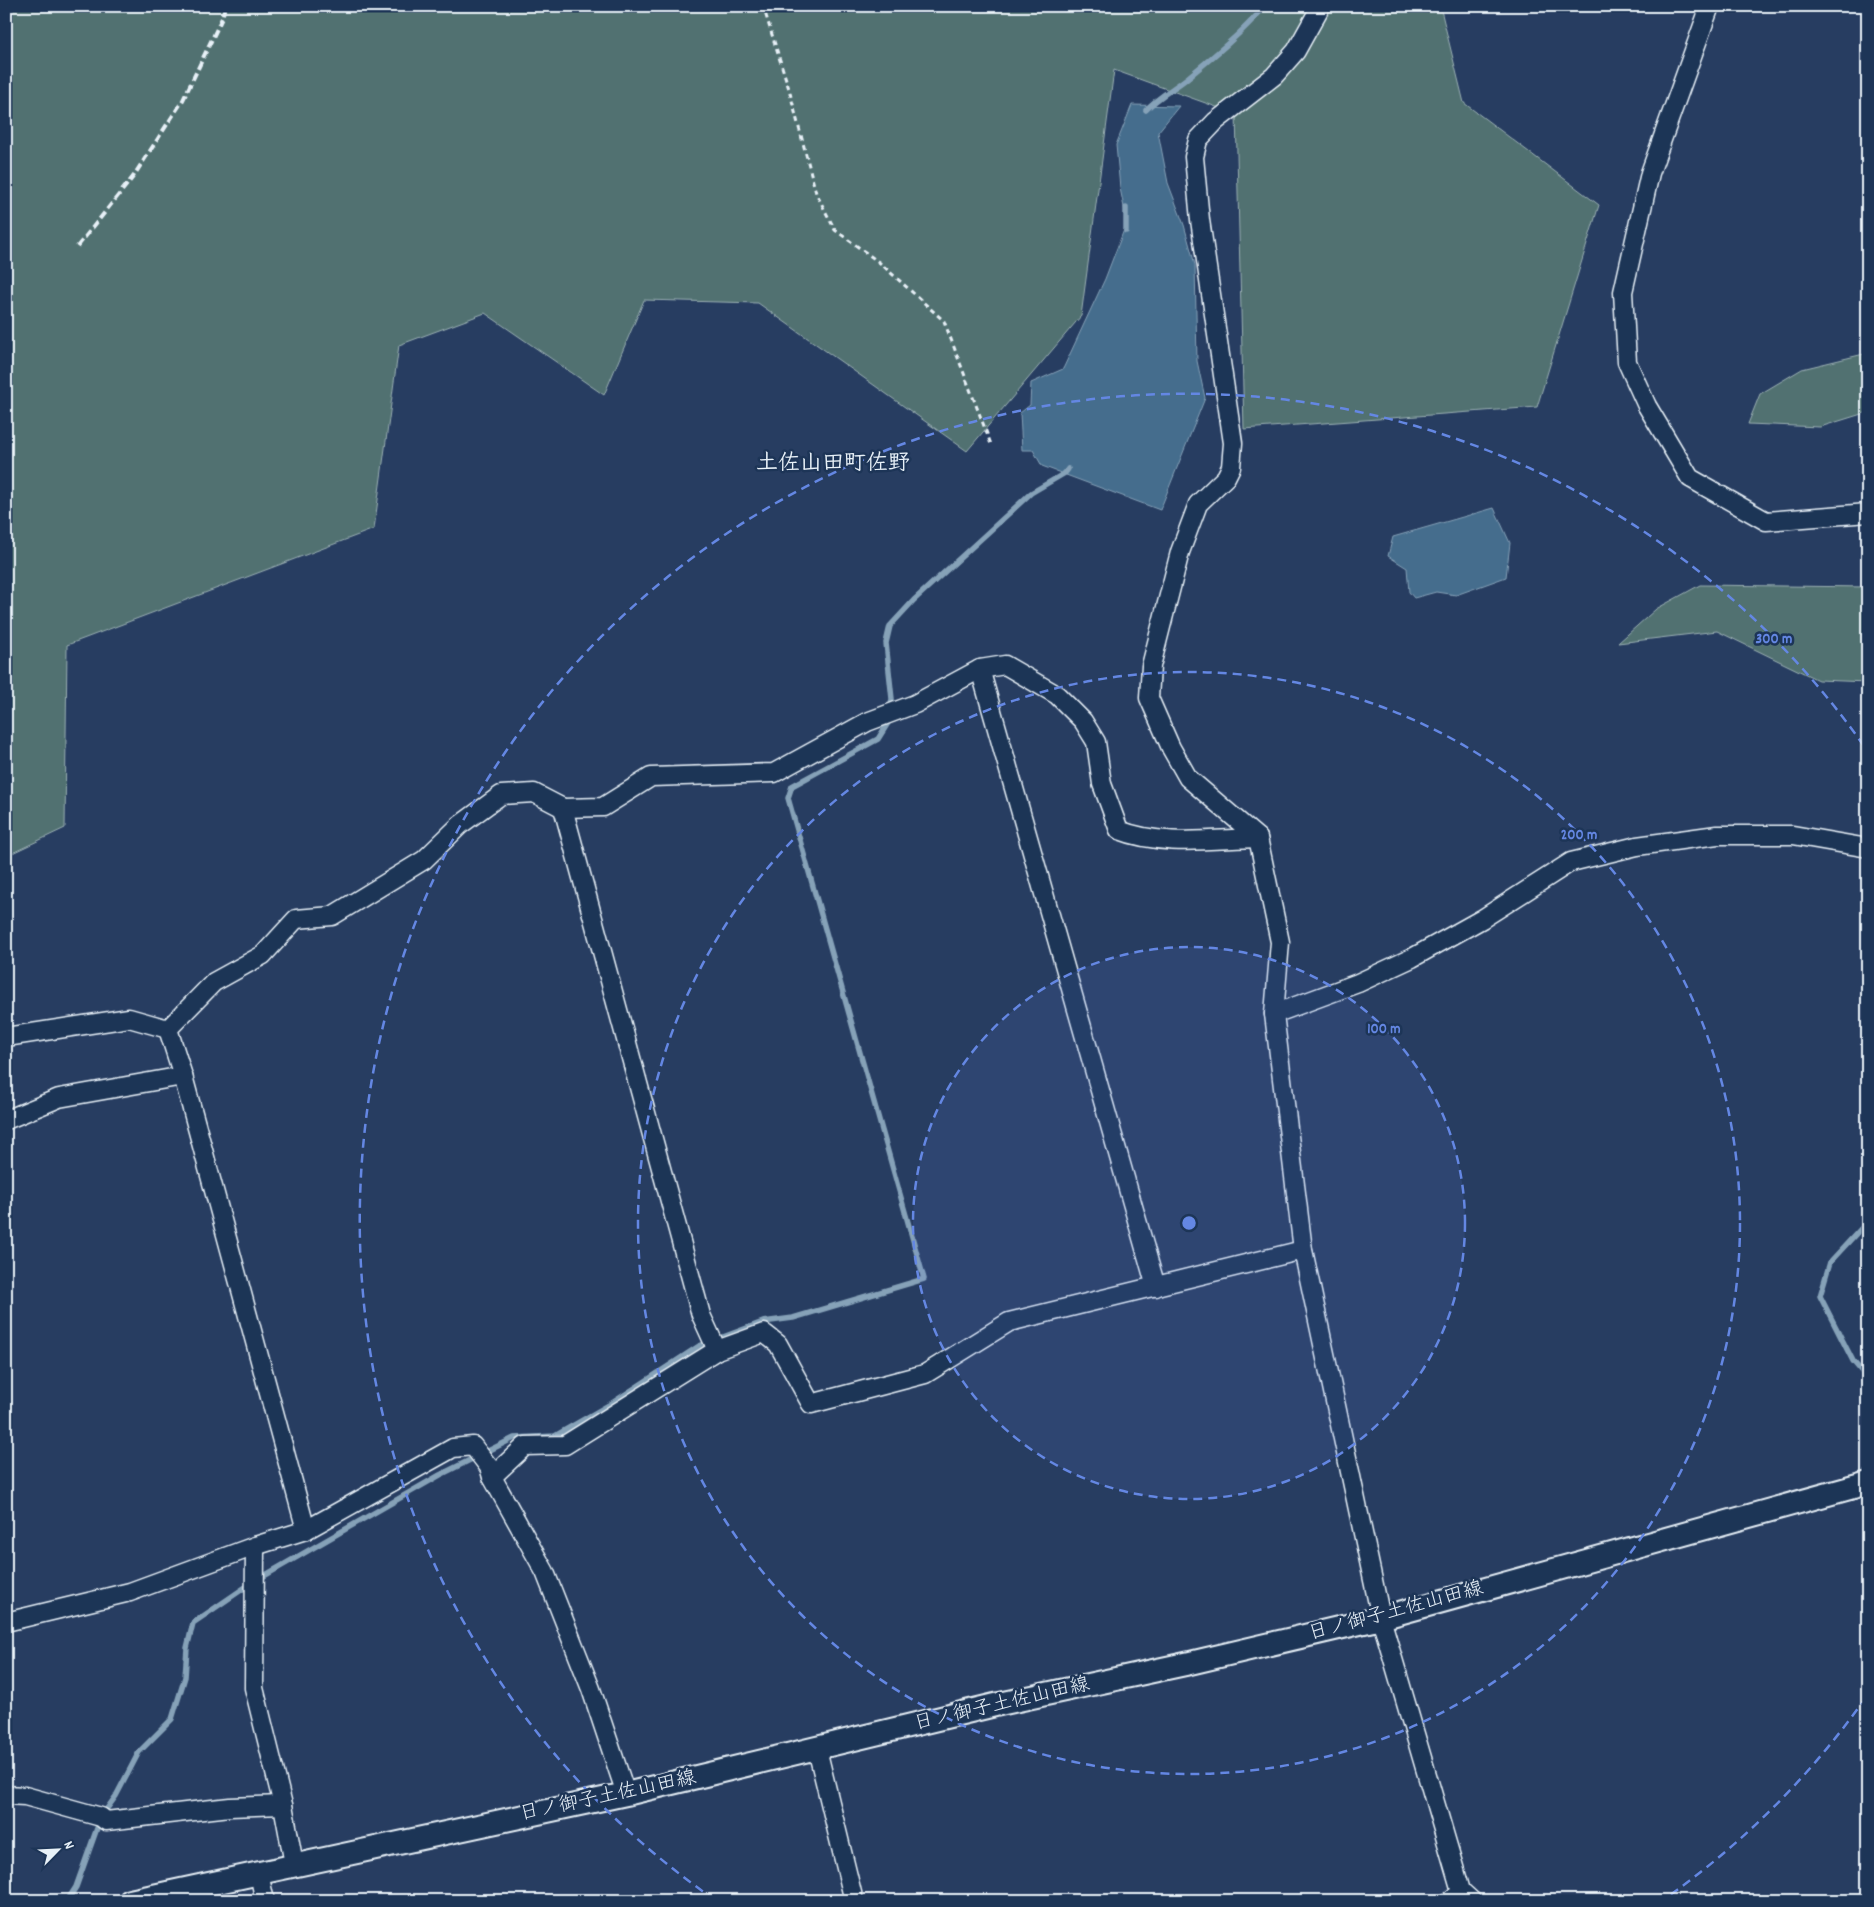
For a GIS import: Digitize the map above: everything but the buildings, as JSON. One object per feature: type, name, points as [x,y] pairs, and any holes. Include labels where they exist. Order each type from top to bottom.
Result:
[{"type":"main road","name":"日ノ御子土佐山田線","points":[[130,1901],[167,1891],[259,1874],[294,1864],[626,1794],[995,1705],[1190,1663],[1381,1618],[1868,1483]]},
{"type":"street","points":[[1322,6],[1296,51],[1274,76],[1216,121],[1198,140],[1194,157],[1200,220],[1233,443],[1231,467],[1226,476],[1198,504],[1180,552],[1151,666],[1149,698],[1171,748],[1188,778],[1258,838],[1280,942],[1274,1014],[1303,1250],[1381,1618],[1461,1897]]},
{"type":"street","points":[[1710,6],[1648,182],[1623,292],[1627,362],[1647,406],[1690,478],[1766,521],[1868,513]]},
{"type":"street","points":[[168,1029],[214,982],[263,955],[296,919],[332,916],[424,860],[460,826],[501,795],[534,794],[564,808],[603,807],[651,778],[774,773],[868,722],[915,704],[980,669],[1005,665],[1057,695],[1084,721],[1096,742],[1102,784],[1119,830],[1139,838],[1167,840],[1258,838]]},
{"type":"street","points":[[980,669],[1156,1287]]},
{"type":"street","points":[[564,808],[702,1315],[717,1350]]},
{"type":"street","points":[[1274,1014],[1358,984],[1412,958],[1482,919],[1571,862],[1637,846],[1717,835],[1793,835],[1868,848]]},
{"type":"street","points":[[6,1037],[129,1018],[168,1029]]},
{"type":"street","points":[[168,1029],[183,1076],[306,1530]]},
{"type":"street","points":[[6,1120],[59,1098],[183,1076]]},
{"type":"street","points":[[490,1472],[525,1446],[565,1445],[717,1350],[764,1334],[778,1344],[811,1404],[926,1374],[1009,1322],[1303,1250]]},
{"type":"street","points":[[6,1622],[130,1592],[255,1546],[306,1530],[453,1448],[473,1446],[490,1472],[545,1572],[591,1689],[626,1794]]},
{"type":"street","points":[[255,1546],[254,1688],[283,1804],[294,1864]]},
{"type":"street","points":[[818,1749],[854,1901]]},
{"type":"street","points":[[6,1795],[25,1796],[101,1817],[106,1821],[230,1807],[283,1804]]},
{"type":"street","points":[[259,1874],[265,1901]]},
{"type":"path","points":[[763,6],[789,89],[816,193],[835,230],[880,263],[944,321],[992,447]]},
{"type":"green space","points":[[6,6],[1440,6],[1464,103],[1599,205],[1537,407],[1244,429],[1236,114],[1114,70],[1081,316],[967,451],[758,303],[644,300],[604,395],[485,313],[399,345],[374,529],[67,645],[65,828],[6,856]]},
{"type":"green space","points":[[1868,353],[1868,412],[1820,427],[1748,424],[1760,394],[1802,369]]},
{"type":"green space","points":[[1700,585],[1868,587],[1868,682],[1818,680],[1717,631],[1618,643],[1656,609]]},
{"type":"water","points":[[1132,105],[1179,106],[1158,132],[1168,183],[1184,225],[1195,265],[1197,361],[1205,398],[1160,510],[1042,466],[1033,450],[1022,450],[1020,413],[1030,405],[1031,383],[1063,369],[1105,279],[1127,222],[1120,188],[1116,145]]},
{"type":"water","points":[[1494,508],[1510,543],[1506,577],[1456,595],[1436,592],[1414,598],[1409,592],[1407,568],[1388,556],[1393,537]]},
{"type":"waterway","points":[[1146,110],[1217,53],[1265,6]]},
{"type":"waterway","points":[[1126,208],[1126,231]]},
{"type":"waterway","points":[[67,1901],[76,1887],[101,1817],[116,1796],[139,1752],[172,1719],[185,1677],[187,1648],[193,1623],[250,1584],[440,1475],[514,1438],[555,1436],[609,1405],[699,1346],[763,1322],[793,1318],[924,1279],[788,798],[792,786],[878,739],[888,723],[892,699],[886,643],[890,626],[914,600],[1031,493],[1065,473],[1068,469]]},
{"type":"waterway","points":[[1868,1221],[1830,1262],[1820,1296],[1853,1361],[1868,1379]]},
{"type":"railway","points":[[77,247],[133,177],[183,100],[222,18],[225,6]]},
{"type":"district","name":"土佐山田町佐野","points":[[833,464]]}]
